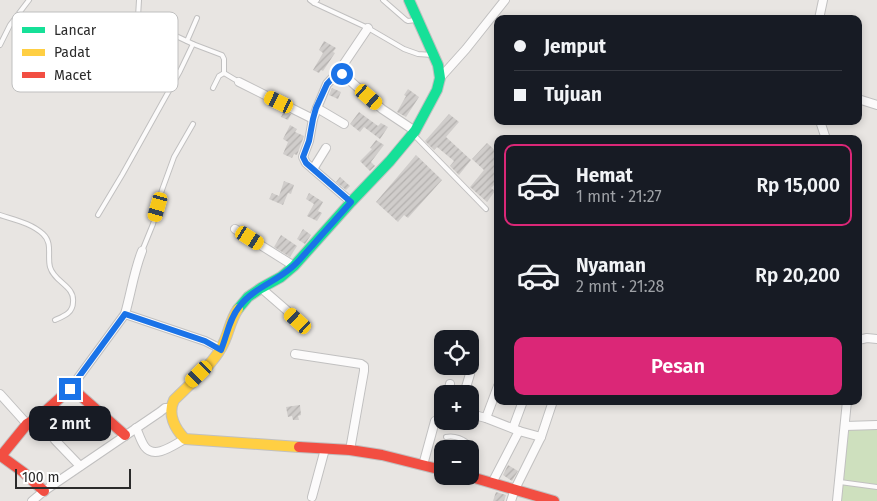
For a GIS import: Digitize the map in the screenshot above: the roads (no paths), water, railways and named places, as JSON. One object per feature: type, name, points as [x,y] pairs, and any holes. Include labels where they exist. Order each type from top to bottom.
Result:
[{"type":"street","points":[[185,439],[179,433],[172,417],[171,408],[174,400],[221,350],[232,318],[239,307],[248,297],[281,277],[294,266],[390,161],[414,132],[437,90],[440,78],[438,65],[409,0]]},
{"type":"street","points":[[440,78],[505,0]]},
{"type":"street","points":[[821,15],[823,0]]},
{"type":"street","points":[[351,202],[304,161],[303,157],[309,141],[316,108],[327,84],[339,71],[368,28]]},
{"type":"street","points":[[339,71],[382,109],[414,132]]},
{"type":"street","points":[[239,82],[313,119]]},
{"type":"street","points":[[862,100],[877,105]]},
{"type":"street","points":[[316,108],[344,124]]},
{"type":"street","points":[[313,169],[326,148]]},
{"type":"street","points":[[235,229],[294,266]]},
{"type":"street","points":[[44,491],[23,472],[0,456],[27,424],[40,416],[70,389],[125,314],[138,260],[142,251]]},
{"type":"street","points":[[261,288],[298,321]]},
{"type":"street","points":[[125,314],[205,341],[221,350]]},
{"type":"street","points":[[862,339],[877,338]]},
{"type":"street","points":[[294,354],[364,366],[350,450]]},
{"type":"street","points":[[70,389],[125,435]]},
{"type":"street","points":[[0,394],[27,424]]},
{"type":"street","points":[[486,418],[494,397]]},
{"type":"street","points":[[492,483],[516,429],[522,405]]},
{"type":"street","points":[[511,501],[541,437],[552,405]]},
{"type":"street","points":[[837,501],[847,405]]},
{"type":"street","points":[[32,501],[165,408],[171,408]]},
{"type":"street","points":[[40,416],[55,440],[80,466]]},
{"type":"street","points":[[479,416],[541,437]]},
{"type":"street","points":[[845,426],[877,425]]},
{"type":"street","points":[[423,465],[434,426]]},
{"type":"street","points":[[136,428],[145,447],[154,452],[165,450],[185,439],[325,450],[350,450],[382,455],[434,468]]},
{"type":"street","points":[[312,496],[325,450]]},
{"type":"street","points":[[479,479],[554,501]]},
{"type":"lane","points":[[20,12],[29,0]]},
{"type":"lane","points":[[383,0],[406,20],[417,19]]},
{"type":"lane","points":[[314,1],[368,28],[404,49],[418,54],[433,54]]},
{"type":"lane","points":[[187,41],[197,18]]},
{"type":"lane","points":[[0,45],[12,21]]},
{"type":"lane","points":[[178,37],[222,55],[224,58],[224,73],[212,88]]},
{"type":"lane","points":[[178,75],[194,44]]},
{"type":"lane","points":[[224,73],[239,82]]},
{"type":"lane","points":[[98,215],[168,92]]},
{"type":"lane","points":[[142,251],[153,224],[162,190],[174,157],[193,124]]},
{"type":"lane","points":[[414,132],[486,209]]},
{"type":"lane","points":[[0,215],[29,225],[44,235],[49,245],[50,267],[55,276],[72,293],[74,302],[69,313],[55,320]]},
{"type":"lane","points":[[446,437],[464,440]]},
{"type":"lane","points":[[839,482],[877,487]]}]
